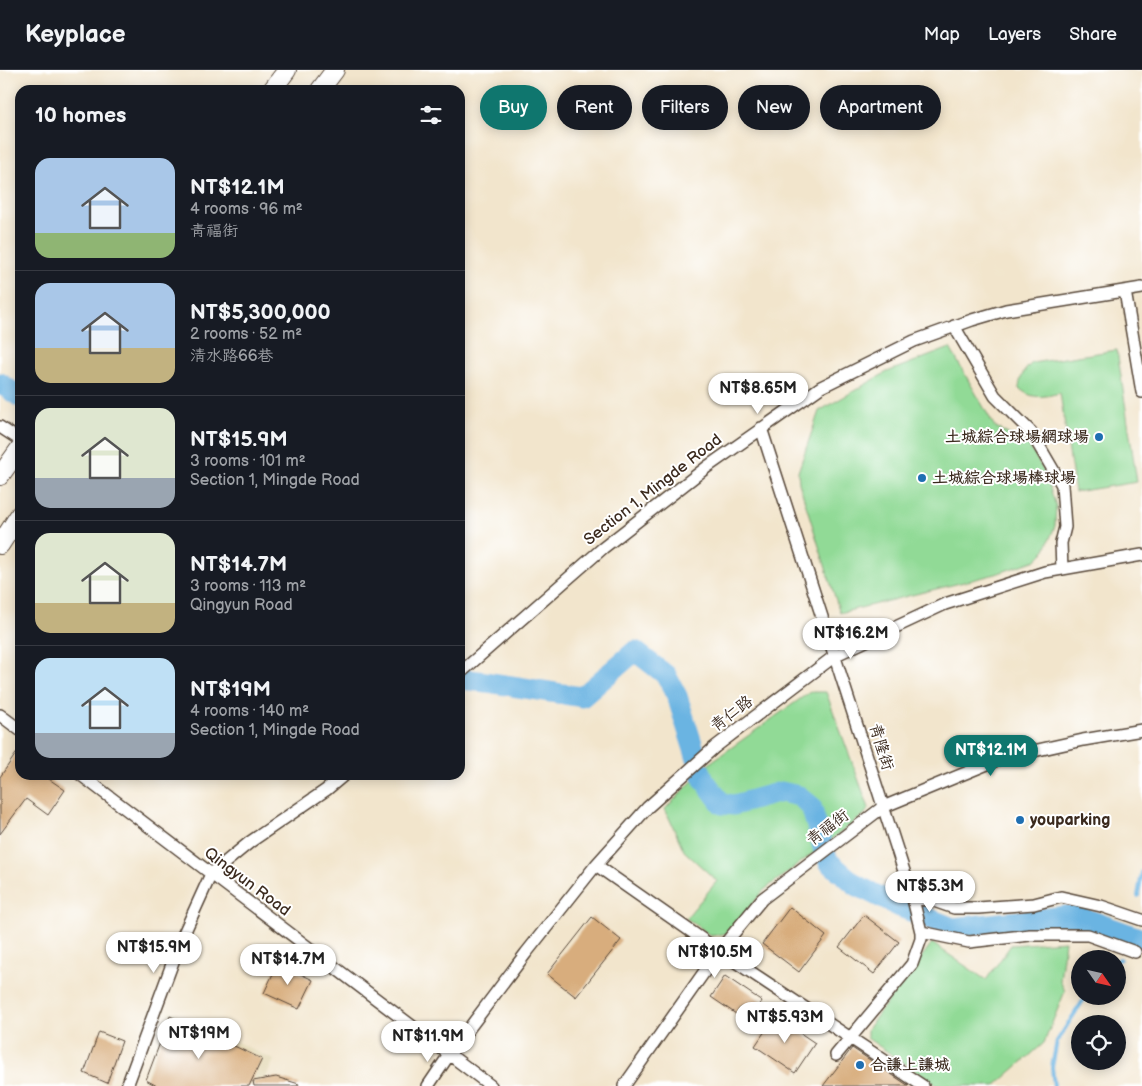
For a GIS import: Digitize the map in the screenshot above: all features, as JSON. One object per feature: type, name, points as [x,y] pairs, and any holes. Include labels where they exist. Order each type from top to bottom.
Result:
[{"type":"highway","points":[[276,85],[287,70]]},
{"type":"highway","points":[[324,85],[335,70]]},
{"type":"highway","points":[[0,476],[15,452]]},
{"type":"highway","points":[[0,545],[15,522]]},
{"type":"street","name":"Section 1, Mingde Road","points":[[465,670],[603,548],[707,467],[821,387],[914,342],[954,326],[1006,310],[1142,288]]},
{"type":"street","points":[[1125,291],[1142,392]]},
{"type":"street","points":[[954,326],[995,396],[1031,432],[1062,485],[1065,527],[1061,543],[1062,569]]},
{"type":"street","points":[[0,427],[15,442]]},
{"type":"street","name":"青隆街","points":[[762,428],[914,900],[921,932],[921,939],[912,964],[836,1055]]},
{"type":"street","name":"青仁路","points":[[428,1086],[526,953],[596,865],[648,808],[715,747],[836,655],[945,604],[1045,572],[1142,555]]},
{"type":"street","points":[[0,730],[4,717],[15,726]]},
{"type":"street","name":"青福街","points":[[624,1086],[719,951],[762,899],[883,807],[1002,758],[1083,740],[1142,730]]},
{"type":"street","name":"Qingyun Road","points":[[88,780],[491,1086]]},
{"type":"street","points":[[127,1086],[181,940],[211,874],[250,842],[338,780]]},
{"type":"street","points":[[596,865],[719,951],[923,1086]]},
{"type":"street","points":[[914,900],[931,900],[954,908],[978,908],[1034,904],[1062,897],[1101,906],[1142,920]]},
{"type":"street","points":[[921,932],[969,942],[1030,935],[1088,935],[1135,952]]},
{"type":"shaded area","points":[[170,1010],[274,1060],[262,1086],[142,1086]]},
{"type":"green space","name":"土城綜合球場棒球場","points":[[950,348],[995,427],[1023,442],[1031,449],[1045,473],[1056,506],[1055,526],[1044,552],[1036,560],[996,574],[840,613],[799,483],[798,472],[819,411],[887,372]]},
{"type":"green space","name":"土城綜合球場網球場","points":[[1117,350],[1137,482],[1075,492],[1060,393],[1033,396],[1019,388],[1020,380],[1032,363]]},
{"type":"green space","points":[[810,692],[826,692],[869,808],[864,815],[764,890],[728,933],[711,936],[686,918],[717,881],[684,851],[665,809],[711,762]]},
{"type":"green space","points":[[1065,941],[1060,981],[1065,991],[1044,1043],[995,1086],[938,1086],[867,1038],[867,1029],[932,943],[986,980],[1011,945]]},
{"type":"building","points":[[15,755],[15,780],[50,780],[65,790],[48,815],[26,799],[0,834],[0,777]]},
{"type":"building","points":[[790,907],[826,936],[799,972],[762,944]]},
{"type":"building","points":[[864,915],[899,942],[874,974],[839,947]]},
{"type":"building","points":[[592,917],[621,940],[576,997],[547,974]]},
{"type":"building","points":[[278,963],[313,980],[299,1009],[264,993]]},
{"type":"building","points":[[725,976],[762,1001],[753,1015],[741,1007],[736,1014],[711,997]]},
{"type":"building","points":[[170,1016],[262,1059],[249,1086],[157,1086],[146,1080]]},
{"type":"building","points":[[775,1016],[815,1043],[795,1073],[755,1046]]},
{"type":"building","points":[[99,1032],[122,1041],[107,1083],[84,1073]]},
{"type":"building","name":"合謙上謙城","points":[[852,1048],[909,1086],[823,1086]]},
{"type":"building","points":[[276,1077],[299,1084],[298,1086],[254,1086],[253,1081]]},
{"type":"waterway","points":[[0,383],[15,394]]},
{"type":"waterway","points":[[465,680],[582,697],[635,651],[666,675],[677,696],[696,756]]},
{"type":"waterway","points":[[701,772],[704,780],[722,804],[734,805],[781,792],[799,796],[811,806],[829,862],[856,885],[900,907],[953,928],[1075,915],[1142,939]]},
{"type":"waterway","points":[[1138,896],[1142,872]]},
{"type":"waterway","points":[[1054,1086],[1052,1067],[1057,1041],[1080,1005]]},
{"type":"place","name":"土城綜合球場網球場","points":[[1099,437]]},
{"type":"place","name":"土城綜合球場棒球場","points":[[922,478]]},
{"type":"place","name":"youparking","points":[[1020,820]]},
{"type":"place","name":"合謙上謙城","points":[[860,1065]]}]
